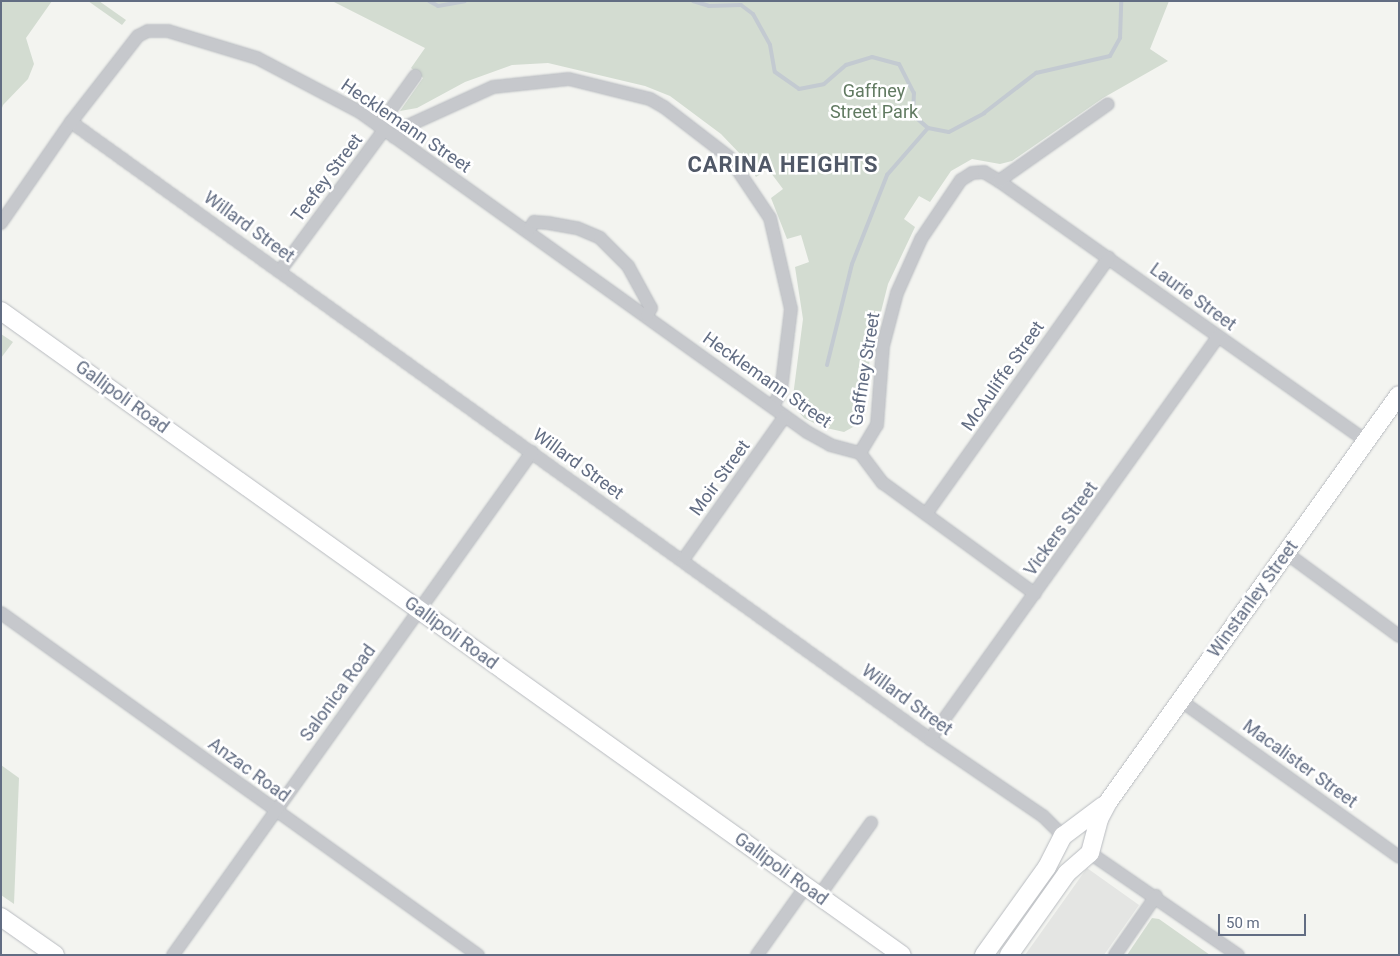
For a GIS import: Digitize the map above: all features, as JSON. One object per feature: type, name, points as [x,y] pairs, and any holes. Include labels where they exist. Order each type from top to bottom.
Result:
[{"type":"street","name":"Hecklemann Street","points":[[1,223],[130,41],[148,31],[168,31],[257,58],[340,100],[647,315],[785,416],[824,442],[860,453]]},
{"type":"street","name":"Teefey Street","points":[[280,271],[386,131],[415,76]]},
{"type":"street","points":[[386,131],[403,128],[492,87],[569,80],[650,99],[664,107],[730,157],[770,218],[791,309],[781,391],[774,408]]},
{"type":"street","points":[[999,180],[1108,104]]},
{"type":"street","name":"Willard Street","points":[[72,122],[930,739],[1043,816],[1065,837]]},
{"type":"street","name":"Gaffney Street","points":[[860,453],[877,425],[882,352],[896,293],[921,239],[961,180],[972,173],[984,172],[999,180]]},
{"type":"street","name":"Laurie Street","points":[[999,180],[1109,257],[1218,338],[1366,441]]},
{"type":"street","points":[[528,231],[534,222],[548,223],[577,228],[600,238],[628,266],[651,308],[647,315]]},
{"type":"street","name":"McAuliffe Street","points":[[926,514],[1109,257]]},
{"type":"street","name":"Gallipoli Road","points":[[1,311],[902,955]]},
{"type":"street","name":"Vickers Street","points":[[930,739],[1218,338]]},
{"type":"street","name":"Winstanley Street","points":[[1009,955],[1067,873],[1088,852],[1108,802],[1399,395]]},
{"type":"street","name":"Moir Street","points":[[683,560],[785,416]]},
{"type":"street","name":"Salonica Road","points":[[173,955],[532,452]]},
{"type":"street","points":[[860,453],[882,483],[1035,594]]},
{"type":"street","points":[[1286,553],[1399,636]]},
{"type":"street","name":"Anzac Road","points":[[1,613],[478,955]]},
{"type":"street","name":"Macalister Street","points":[[1180,700],[1399,856]]},
{"type":"street","name":"Winstanley Street","points":[[984,955],[1065,837],[1108,802]]},
{"type":"street","points":[[757,955],[871,823]]},
{"type":"street","points":[[1087,833],[1088,852],[1067,859],[1065,837],[1087,833]]},
{"type":"street","points":[[1088,852],[1156,896],[1238,955]]},
{"type":"street","points":[[1115,955],[1156,896]]},
{"type":"street","points":[[1,917],[55,955]]},
{"type":"shaded area","points":[[1087,868],[1139,905],[1104,955],[1025,955]]},
{"type":"green space","points":[[1,1],[52,1],[26,38],[34,64],[28,79],[3,105],[1,111]]},
{"type":"green space","points":[[88,1],[99,1],[126,20],[122,25]]},
{"type":"green space","name":"Gaffney Street Park","points":[[332,1],[1169,1],[1150,49],[1168,61],[1103,98],[1012,161],[1000,164],[972,159],[951,171],[930,202],[919,196],[904,219],[915,227],[888,284],[870,355],[864,421],[844,432],[822,427],[804,418],[792,404],[803,319],[795,267],[809,262],[801,235],[787,239],[771,198],[783,189],[768,169],[756,177],[743,157],[721,134],[670,96],[645,86],[548,63],[512,65],[465,82],[417,108],[400,111],[423,78],[411,68],[425,48]]},
{"type":"green space","points":[[1,334],[13,342],[1,358]]},
{"type":"green space","points":[[1,765],[19,778],[14,904],[1,895]]},
{"type":"green space","points":[[1152,918],[1159,919],[1210,955],[1127,955]]},
{"type":"waterway","points":[[429,1],[438,6],[465,1]]},
{"type":"waterway","points":[[693,1],[709,6],[741,5],[753,14],[770,45],[775,72],[799,89],[824,84],[846,65],[872,57],[899,64],[914,93],[913,115],[928,128],[949,132],[984,113],[1036,73],[1110,56],[1120,38],[1121,1]]},
{"type":"waterway","points":[[827,365],[852,264],[887,175],[928,128]]},
{"type":"district","name":"CARINA HEIGHTS","points":[[783,165]]}]
